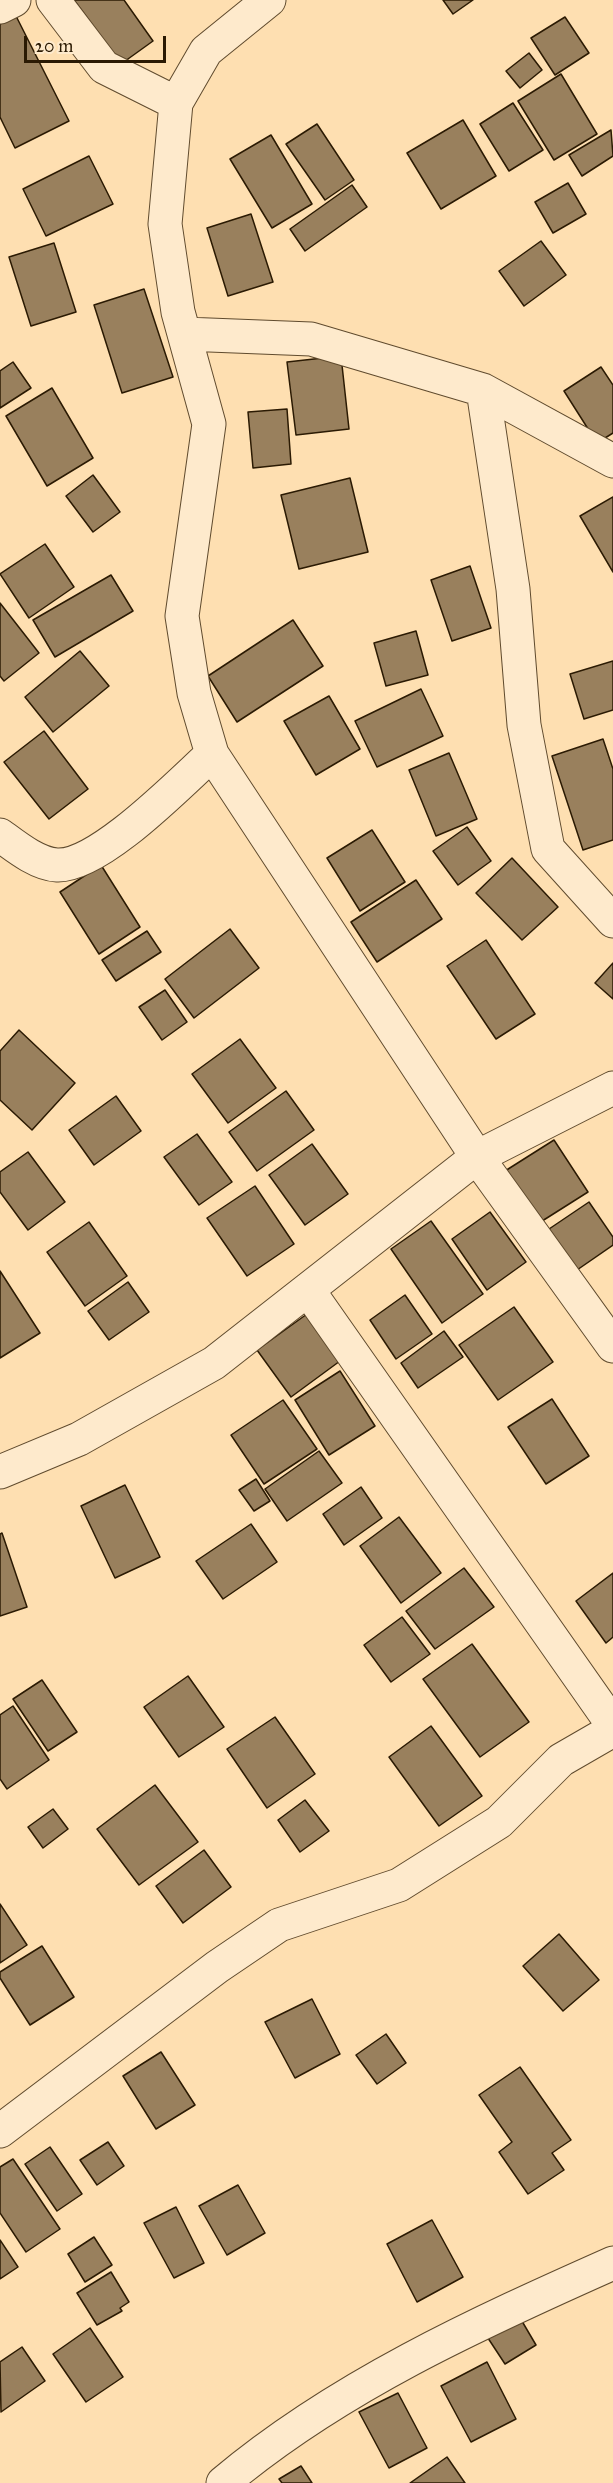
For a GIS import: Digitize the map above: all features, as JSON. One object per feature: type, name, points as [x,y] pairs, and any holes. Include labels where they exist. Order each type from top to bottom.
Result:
[{"type":"street","points":[[0,7],[14,0]]},
{"type":"street","points":[[53,0],[104,67],[176,103]]},
{"type":"street","points":[[269,0],[206,51],[176,103],[165,224],[178,312],[209,424],[182,616],[195,693],[212,754],[477,1157],[613,1346]]},
{"type":"street","points":[[184,334],[311,339],[483,390],[613,461]]},
{"type":"street","points":[[483,390],[513,589],[524,724],[548,849],[613,921]]},
{"type":"street","points":[[0,836],[22,851],[56,865],[75,862],[112,842],[212,754]]},
{"type":"street","points":[[0,1472],[79,1439],[214,1363],[477,1157],[613,1088]]},
{"type":"street","points":[[308,1290],[613,1725]]},
{"type":"street","points":[[0,2131],[217,1967],[279,1925],[399,1885],[499,1822],[561,1760],[613,1730]]},
{"type":"street","points":[[223,2483],[261,2452],[326,2408],[514,2307],[613,2263]]},
{"type":"building","points":[[74,0],[124,0],[153,41],[121,64]]},
{"type":"building","points":[[443,0],[473,0],[453,14]]},
{"type":"building","points":[[16,16],[69,121],[15,148],[0,117],[0,24]]},
{"type":"building","points":[[565,17],[589,53],[555,75],[531,38]]},
{"type":"building","points":[[529,53],[542,70],[520,88],[506,71]]},
{"type":"building","points":[[561,74],[597,134],[554,160],[518,101]]},
{"type":"building","points":[[513,103],[543,150],[509,171],[480,124]]},
{"type":"building","points":[[463,120],[496,176],[441,209],[407,153]]},
{"type":"building","points":[[317,124],[354,180],[325,200],[286,144]]},
{"type":"building","points":[[611,130],[613,156],[582,176],[569,155]]},
{"type":"building","points":[[271,135],[312,204],[272,228],[230,159]]},
{"type":"building","points":[[89,156],[113,204],[46,236],[23,189]]},
{"type":"building","points":[[568,183],[586,214],[553,233],[535,202]]},
{"type":"building","points":[[352,185],[367,207],[305,251],[290,229]]},
{"type":"building","points":[[251,214],[273,282],[228,296],[207,228]]},
{"type":"building","points":[[541,241],[566,275],[524,306],[499,271]]},
{"type":"building","points":[[54,243],[76,312],[31,326],[9,257]]},
{"type":"building","points":[[144,289],[173,377],[122,393],[94,305]]},
{"type":"building","points":[[341,356],[349,429],[296,435],[287,362]]},
{"type":"building","points":[[13,362],[31,388],[0,408],[0,371]]},
{"type":"building","points":[[601,367],[613,385],[613,433],[597,443],[564,391]]},
{"type":"building","points":[[52,388],[93,458],[47,486],[6,416]]},
{"type":"building","points":[[287,409],[291,464],[253,468],[248,412]]},
{"type":"building","points":[[93,475],[120,512],[93,532],[66,496]]},
{"type":"building","points":[[350,478],[368,552],[299,569],[281,495]]},
{"type":"building","points":[[613,497],[613,572],[580,516]]},
{"type":"building","points":[[45,544],[74,587],[29,618],[0,574]]},
{"type":"building","points":[[470,566],[491,628],[452,641],[431,580]]},
{"type":"building","points":[[111,575],[133,611],[55,657],[33,620]]},
{"type":"building","points":[[0,603],[39,653],[4,681],[0,676]]},
{"type":"building","points":[[293,620],[323,666],[237,722],[208,676]]},
{"type":"building","points":[[416,631],[428,675],[386,686],[374,643]]},
{"type":"building","points":[[80,651],[109,686],[53,732],[25,697]]},
{"type":"building","points":[[613,661],[613,710],[584,719],[570,674]]},
{"type":"building","points":[[421,689],[443,736],[377,767],[355,721]]},
{"type":"building","points":[[329,696],[360,749],[316,775],[284,721]]},
{"type":"building","points":[[44,731],[88,789],[49,819],[4,762]]},
{"type":"building","points":[[603,739],[613,769],[613,840],[583,850],[552,756]]},
{"type":"building","points":[[449,753],[477,819],[436,836],[409,770]]},
{"type":"building","points":[[467,827],[491,861],[458,885],[433,851]]},
{"type":"building","points":[[372,830],[405,882],[360,911],[327,858]]},
{"type":"building","points":[[512,858],[558,907],[522,940],[476,893]]},
{"type":"building","points":[[101,865],[140,927],[99,954],[60,892]]},
{"type":"building","points":[[416,880],[442,919],[377,962],[351,922]]},
{"type":"building","points":[[230,929],[259,968],[194,1018],[165,979]]},
{"type":"building","points":[[147,931],[161,952],[116,981],[102,960]]},
{"type":"building","points":[[486,940],[535,1014],[496,1039],[447,966]]},
{"type":"building","points":[[613,963],[613,999],[595,983]]},
{"type":"building","points":[[165,990],[187,1022],[162,1040],[139,1007]]},
{"type":"building","points":[[19,1030],[75,1083],[32,1130],[0,1100],[0,1051]]},
{"type":"building","points":[[240,1039],[276,1088],[228,1123],[192,1074]]},
{"type":"building","points":[[286,1091],[314,1130],[257,1171],[229,1132]]},
{"type":"building","points":[[116,1096],[141,1131],[94,1165],[69,1130]]},
{"type":"building","points":[[197,1134],[232,1182],[199,1205],[164,1157]]},
{"type":"building","points":[[554,1140],[588,1192],[539,1223],[505,1171]]},
{"type":"building","points":[[312,1144],[348,1194],[305,1225],[269,1175]]},
{"type":"building","points":[[28,1152],[65,1202],[28,1230],[0,1192],[0,1172]]},
{"type":"building","points":[[255,1186],[294,1244],[247,1276],[207,1218]]},
{"type":"building","points":[[589,1202],[613,1237],[613,1245],[577,1270],[549,1229]]},
{"type":"building","points":[[490,1212],[526,1262],[487,1290],[452,1239]]},
{"type":"building","points":[[431,1221],[483,1294],[442,1323],[391,1249]]},
{"type":"building","points":[[89,1222],[127,1276],[85,1306],[47,1252]]},
{"type":"building","points":[[0,1271],[40,1333],[0,1358]]},
{"type":"building","points":[[128,1282],[149,1312],[109,1340],[88,1311]]},
{"type":"building","points":[[405,1295],[432,1334],[396,1359],[370,1320]]},
{"type":"building","points":[[514,1307],[553,1362],[498,1400],[459,1345]]},
{"type":"building","points":[[307,1314],[340,1361],[291,1397],[257,1350]]},
{"type":"building","points":[[444,1331],[463,1357],[418,1388],[401,1363]]},
{"type":"building","points":[[340,1371],[375,1426],[329,1455],[295,1400]]},
{"type":"building","points":[[552,1399],[589,1456],[546,1484],[508,1427]]},
{"type":"building","points":[[283,1400],[317,1449],[264,1484],[231,1435]]},
{"type":"building","points":[[319,1451],[342,1483],[287,1521],[265,1489]]},
{"type":"building","points":[[256,1479],[270,1501],[254,1511],[239,1490]]},
{"type":"building","points":[[125,1485],[160,1557],[115,1578],[81,1506]]},
{"type":"building","points":[[361,1487],[382,1518],[344,1545],[323,1514]]},
{"type":"building","points":[[399,1517],[441,1573],[401,1603],[360,1546]]},
{"type":"building","points":[[251,1524],[277,1562],[223,1599],[196,1561]]},
{"type":"building","points":[[2,1533],[27,1607],[0,1616],[0,1534]]},
{"type":"building","points":[[464,1568],[494,1607],[435,1649],[406,1611]]},
{"type":"building","points":[[613,1573],[613,1637],[606,1643],[576,1601]]},
{"type":"building","points":[[402,1617],[430,1654],[391,1682],[364,1645]]},
{"type":"building","points":[[472,1644],[529,1722],[480,1757],[423,1679]]},
{"type":"building","points":[[188,1676],[224,1727],[179,1757],[144,1707]]},
{"type":"building","points":[[42,1680],[77,1732],[48,1751],[13,1699]]},
{"type":"building","points":[[13,1706],[49,1760],[7,1789],[0,1779],[0,1715]]},
{"type":"building","points":[[275,1717],[315,1774],[267,1808],[227,1749]]},
{"type":"building","points":[[431,1726],[482,1796],[439,1826],[389,1757]]},
{"type":"building","points":[[155,1785],[198,1842],[139,1885],[97,1829]]},
{"type":"building","points":[[305,1800],[329,1831],[300,1852],[278,1820]]},
{"type":"building","points":[[53,1809],[68,1829],[43,1848],[28,1827]]},
{"type":"building","points":[[204,1850],[231,1887],[183,1923],[156,1886]]},
{"type":"building","points":[[0,1904],[27,1945],[0,1963]]},
{"type":"building","points":[[559,1934],[599,1980],[563,2011],[523,1966]]},
{"type":"building","points":[[42,1946],[74,1997],[30,2025],[0,1978],[0,1972]]},
{"type":"building","points":[[312,1999],[340,2054],[295,2078],[265,2022]]},
{"type":"building","points":[[386,2034],[406,2063],[377,2084],[356,2055]]},
{"type":"building","points":[[161,2052],[195,2105],[156,2129],[123,2076]]},
{"type":"building","points":[[520,2067],[571,2140],[552,2153],[564,2170],[528,2194],[499,2152],[512,2142],[479,2095]]},
{"type":"building","points":[[108,2142],[124,2166],[97,2185],[80,2160]]},
{"type":"building","points":[[50,2147],[82,2194],[57,2211],[25,2164]]},
{"type":"building","points":[[13,2159],[60,2229],[26,2252],[0,2213],[0,2167]]},
{"type":"building","points":[[238,2185],[265,2233],[227,2255],[199,2206]]},
{"type":"building","points":[[176,2207],[204,2263],[174,2278],[144,2223]]},
{"type":"building","points":[[432,2220],[463,2277],[417,2302],[387,2244]]},
{"type":"building","points":[[94,2237],[112,2265],[85,2282],[68,2254]]},
{"type":"building","points":[[0,2240],[18,2267],[0,2279]]},
{"type":"building","points":[[111,2272],[129,2302],[120,2308],[122,2311],[97,2325],[77,2293]]},
{"type":"building","points":[[516,2311],[536,2345],[505,2364],[484,2332]]},
{"type":"building","points":[[90,2328],[123,2377],[86,2402],[53,2354]]},
{"type":"building","points":[[22,2347],[45,2381],[1,2412],[0,2362]]},
{"type":"building","points":[[487,2362],[516,2419],[471,2442],[441,2386]]},
{"type":"building","points":[[398,2393],[427,2448],[389,2468],[359,2412]]},
{"type":"building","points":[[447,2457],[465,2483],[410,2483]]},
{"type":"building","points":[[301,2466],[312,2483],[282,2483],[279,2479]]}]
